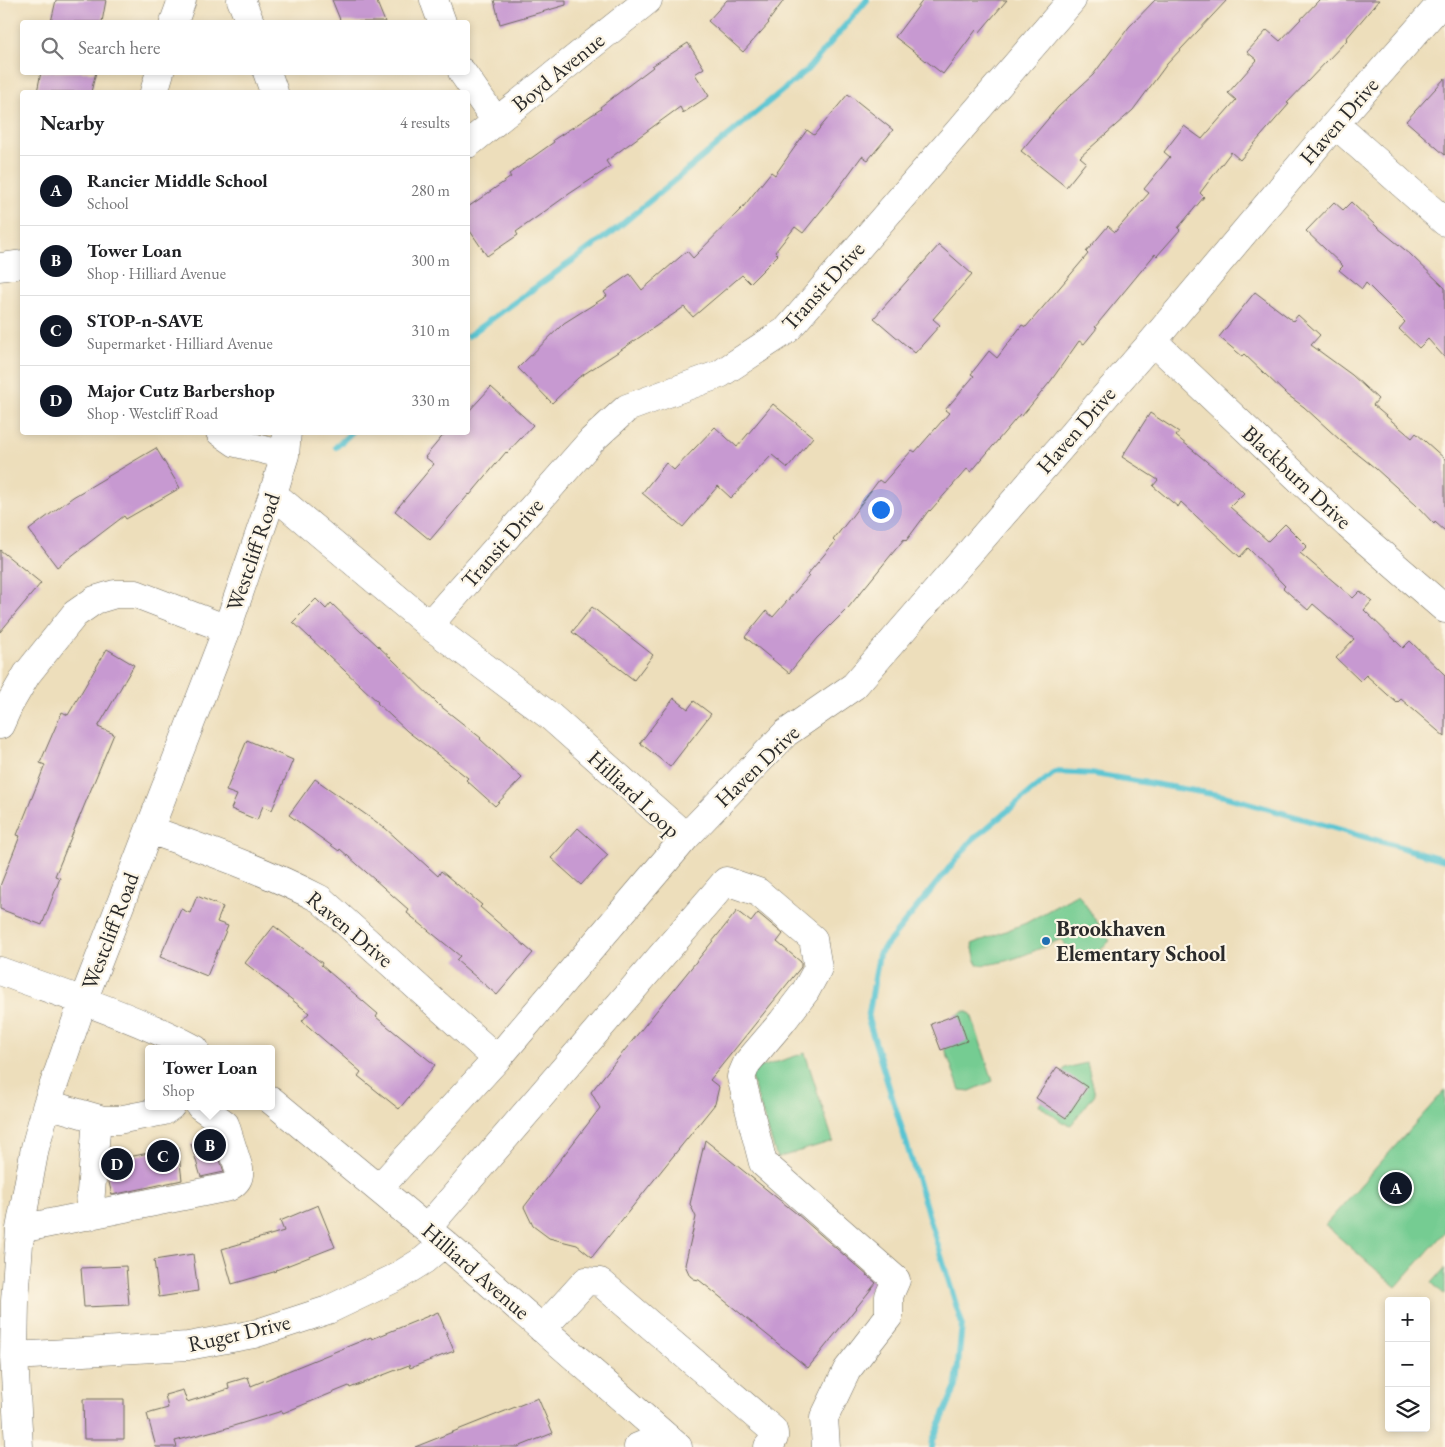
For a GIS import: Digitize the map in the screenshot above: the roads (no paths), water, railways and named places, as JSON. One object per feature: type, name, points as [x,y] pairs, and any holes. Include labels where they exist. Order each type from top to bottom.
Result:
[{"type":"street","points":[[175,20],[182,0]]},
{"type":"street","points":[[241,0],[249,20]]},
{"type":"street","points":[[434,0],[441,20]]},
{"type":"street","name":"Boyd Avenue","points":[[470,142],[648,0]]},
{"type":"street","name":"Transit Drive","points":[[430,625],[592,440],[627,408],[720,374],[788,330],[1072,0]]},
{"type":"street","name":"Haven Drive","points":[[686,837],[786,732],[854,686],[1153,341],[1335,124],[1444,0]]},
{"type":"street","points":[[155,90],[159,75]]},
{"type":"street","points":[[269,75],[273,90]]},
{"type":"street","points":[[464,75],[496,121]]},
{"type":"street","points":[[1335,124],[1445,222]]},
{"type":"street","points":[[0,267],[20,264]]},
{"type":"street","name":"Blackburn Drive","points":[[1153,341],[1348,525],[1445,609]]},
{"type":"street","points":[[224,435],[236,444],[286,444]]},
{"type":"street","name":"Westcliff Road","points":[[19,1447],[14,1356],[15,1301],[20,1229],[34,1148],[47,1104],[83,1001],[227,630],[273,494],[286,444]]},
{"type":"street","name":"Hilliard Loop","points":[[273,494],[430,625],[551,717],[686,837],[496,1060],[379,1188]]},
{"type":"street","points":[[0,725],[27,674],[75,614],[96,600],[115,594],[136,594],[227,630]]},
{"type":"street","name":"Raven Drive","points":[[150,830],[297,887],[320,899],[496,1060]]},
{"type":"street","name":"Ruger Drive","points":[[14,1356],[188,1346],[254,1334],[328,1310],[395,1278],[424,1260],[435,1236],[726,882],[758,892],[813,939],[818,968],[805,992],[747,1063],[742,1077],[763,1163],[896,1280],[889,1296],[889,1316],[846,1370],[824,1418],[826,1447]]},
{"type":"street","points":[[0,971],[83,1001],[186,1045]]},
{"type":"street","name":"Hilliard Avenue","points":[[275,1103],[379,1188],[671,1441]]},
{"type":"street","points":[[47,1104],[97,1119],[108,1120],[118,1120],[165,1110]]},
{"type":"street","points":[[20,1229],[229,1187],[237,1181],[240,1175],[227,1128],[221,1120],[206,1110]]},
{"type":"street","points":[[89,1216],[97,1119]]},
{"type":"street","points":[[542,1329],[586,1281],[600,1282],[773,1430],[775,1434],[770,1444]]},
{"type":"street","points":[[638,1447],[671,1441]]},
{"type":"waterway","points":[[470,335],[615,230],[807,70],[867,0]]},
{"type":"waterway","points":[[336,447],[349,435]]},
{"type":"waterway","points":[[932,1447],[933,1440],[956,1386],[962,1324],[868,1019],[879,954],[972,840],[1055,772],[1095,774],[1224,796],[1445,860]]},
{"type":"place","name":"Brookhaven Elementary School","points":[[1046,941]]},
{"type":"place","name":"Tower Loan","points":[[210,1145]]},
{"type":"place","name":"STOP-n-SAVE","points":[[163,1156]]},
{"type":"place","name":"Major Cutz Barbershop","points":[[117,1164]]},
{"type":"place","name":"Rancier Middle School","points":[[1396,1188]]}]
